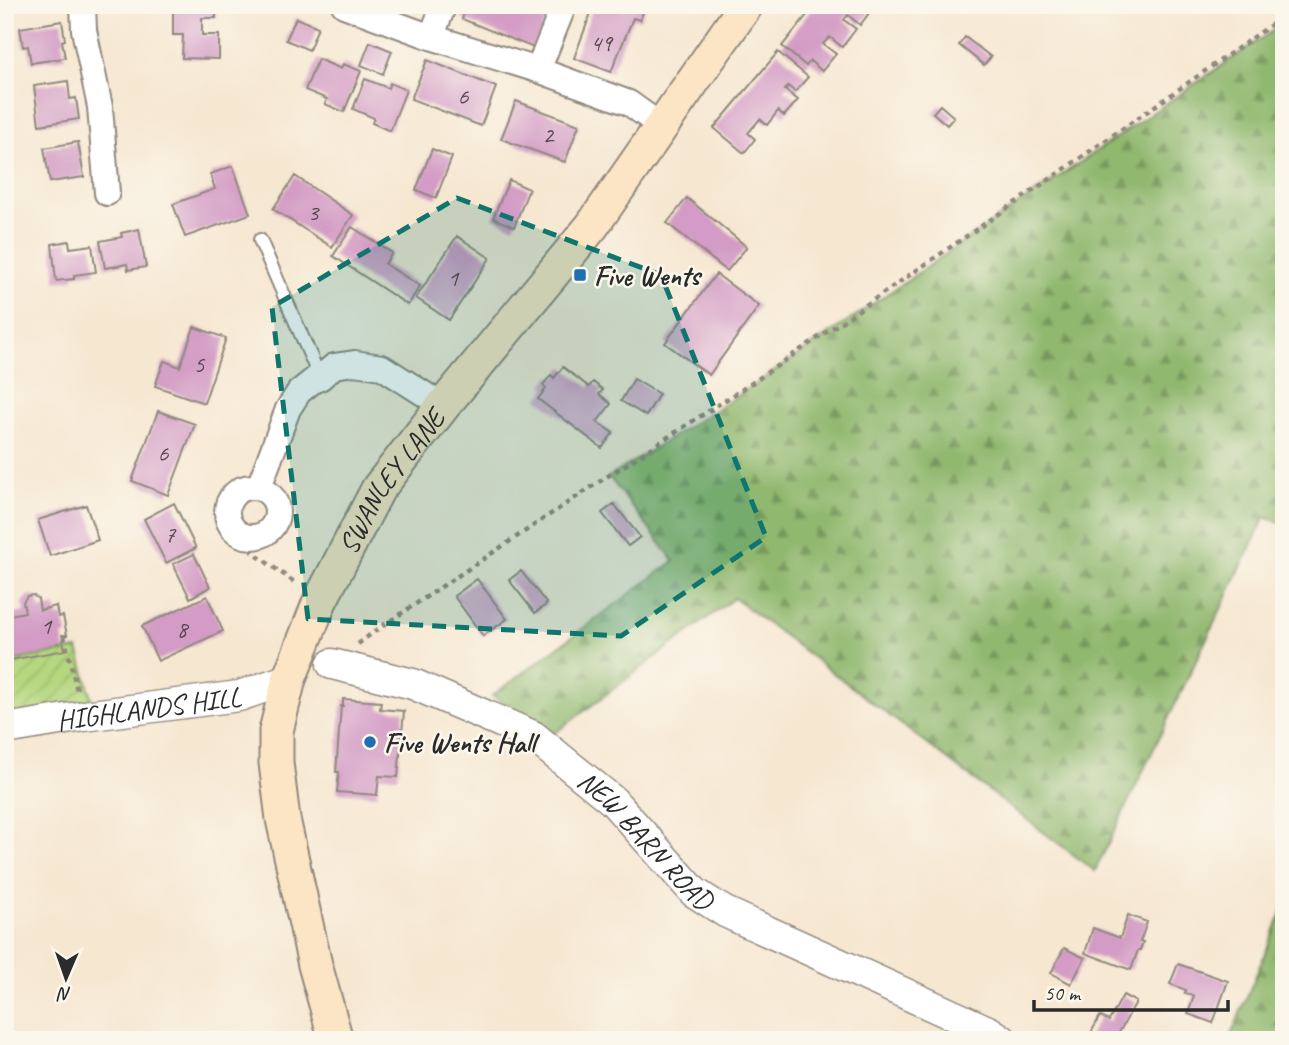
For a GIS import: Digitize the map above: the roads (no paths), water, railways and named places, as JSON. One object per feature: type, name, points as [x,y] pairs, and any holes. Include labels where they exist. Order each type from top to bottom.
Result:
[{"type":"main road","name":"SWANLEY LANE","points":[[336,1040],[315,965],[283,819],[276,763],[276,731],[289,679],[320,601],[378,489],[443,406],[593,226],[746,5]]},
{"type":"street","points":[[83,5],[84,30],[100,107],[107,193]]},
{"type":"street","points":[[344,5],[629,103],[661,126]]},
{"type":"street","points":[[431,37],[444,5]]},
{"type":"street","points":[[538,70],[564,5]]},
{"type":"street","points":[[259,488],[288,409],[299,392],[334,366],[354,363],[382,367],[443,406]]},
{"type":"street","points":[[244,488],[259,488],[272,496],[276,503],[276,520],[270,531],[262,536],[243,537],[230,525],[226,515],[228,502],[233,494],[244,488]]},
{"type":"street","name":"NEW BARN ROAD","points":[[289,679],[332,664],[413,684],[533,736],[613,801],[694,892],[725,912],[990,1032],[1002,1040]]},
{"type":"street","name":"HIGHLANDS HILL","points":[[5,729],[239,696],[289,679]]},
{"type":"lane","points":[[260,240],[320,378]]},
{"type":"place","name":"Five Wents","points":[[580,275]]},
{"type":"place","name":"Five Wents Hall","points":[[370,742]]}]
